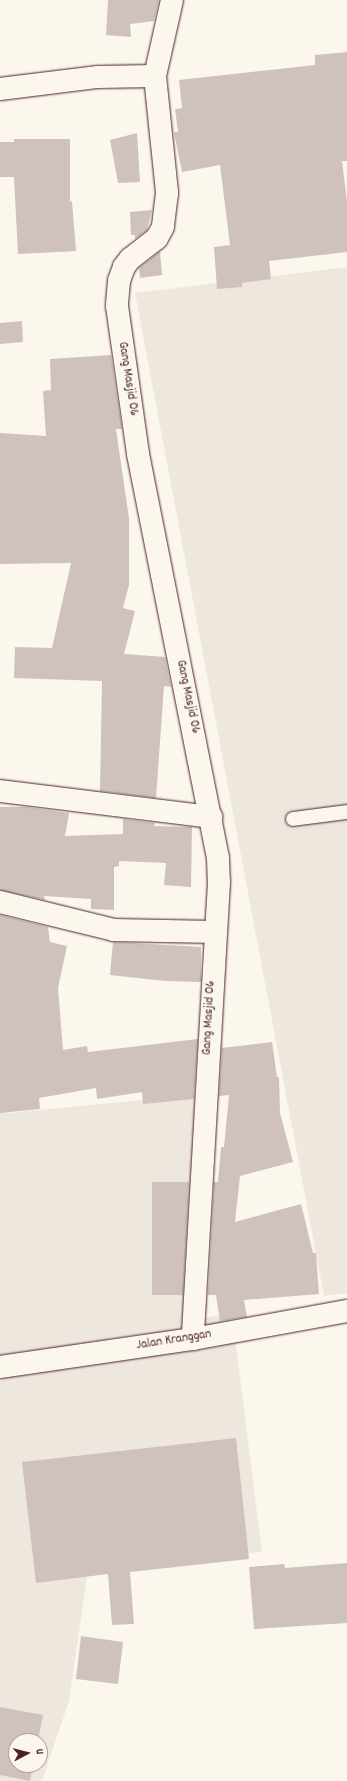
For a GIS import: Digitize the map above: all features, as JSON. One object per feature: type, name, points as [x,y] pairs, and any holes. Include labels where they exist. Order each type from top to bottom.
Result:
[{"type":"street","name":"Gang Masjid 06","points":[[172,0],[155,76],[166,208],[163,227],[157,238],[130,259],[124,267],[119,280],[117,306],[138,454],[218,858],[219,882],[193,1339]]},
{"type":"street","points":[[0,89],[98,77],[155,76]]},
{"type":"street","points":[[0,791],[211,817]]},
{"type":"street","points":[[0,902],[114,930],[215,932]]},
{"type":"street","name":"Jalan Kranggan","points":[[0,1366],[193,1339],[347,1311]]},
{"type":"lane","points":[[293,819],[347,812]]},
{"type":"shaded area","points":[[347,267],[347,1293],[324,1296],[135,293]]},
{"type":"shaded area","points":[[214,1093],[199,1319],[232,1313],[262,1552],[88,1570],[69,1701],[48,1763],[48,1733],[8,1733],[8,1773],[45,1773],[42,1781],[0,1781],[0,1106],[8,1113]]},
{"type":"building","points":[[108,0],[159,0],[154,21],[130,24],[131,37],[106,35]]},
{"type":"building","points":[[347,52],[347,161],[342,161],[347,201],[347,252],[269,261],[271,279],[242,283],[242,287],[217,289],[214,247],[230,245],[220,165],[182,172],[174,132],[178,132],[175,109],[182,108],[179,80],[315,65],[315,55]]},
{"type":"building","points":[[137,133],[140,182],[118,183],[110,140]]},
{"type":"building","points":[[14,139],[70,139],[70,202],[72,201],[76,251],[18,254],[14,177],[0,177],[0,142],[14,142]]},
{"type":"building","points":[[152,210],[147,230],[135,239],[135,235],[131,235],[130,212]]},
{"type":"building","points":[[160,251],[162,275],[140,278],[139,268]]},
{"type":"building","points":[[22,321],[23,342],[0,344],[0,323]]},
{"type":"building","points":[[111,355],[122,429],[116,429],[129,518],[129,585],[123,608],[135,611],[124,654],[165,657],[171,687],[164,686],[156,798],[100,791],[102,681],[14,678],[15,647],[52,648],[71,563],[0,564],[0,433],[46,436],[43,391],[51,390],[50,359]]},
{"type":"building","points":[[0,807],[26,807],[69,813],[65,836],[123,834],[123,819],[155,823],[154,826],[192,827],[191,887],[164,885],[166,863],[119,861],[119,866],[114,867],[114,910],[91,909],[91,899],[44,896],[45,900],[0,890]]},
{"type":"building","points":[[0,915],[48,927],[50,942],[67,946],[58,988],[63,1050],[87,1046],[88,1052],[198,1039],[194,1099],[143,1104],[142,1092],[97,1099],[96,1088],[39,1098],[40,1109],[0,1113]]},
{"type":"building","points":[[113,942],[201,947],[201,982],[165,981],[110,975]]},
{"type":"building","points":[[272,1042],[277,1077],[279,1077],[280,1113],[293,1162],[240,1176],[235,1222],[301,1204],[313,1253],[316,1253],[319,1294],[244,1300],[247,1317],[220,1321],[216,1295],[208,1295],[214,1182],[218,1182],[221,1147],[224,1147],[229,1095],[219,1096],[222,1048]]},
{"type":"building","points":[[152,1182],[189,1182],[183,1295],[152,1295]]},
{"type":"building","points":[[236,1438],[249,1559],[130,1572],[134,1624],[112,1625],[108,1574],[36,1583],[22,1462]]},
{"type":"building","points":[[347,1563],[347,1623],[254,1629],[249,1567],[284,1564],[285,1568]]},
{"type":"building","points":[[81,1636],[123,1642],[118,1684],[76,1679]]},
{"type":"building","points":[[0,1707],[43,1715],[40,1733],[8,1733],[8,1773],[32,1773],[30,1781],[0,1775]]}]
